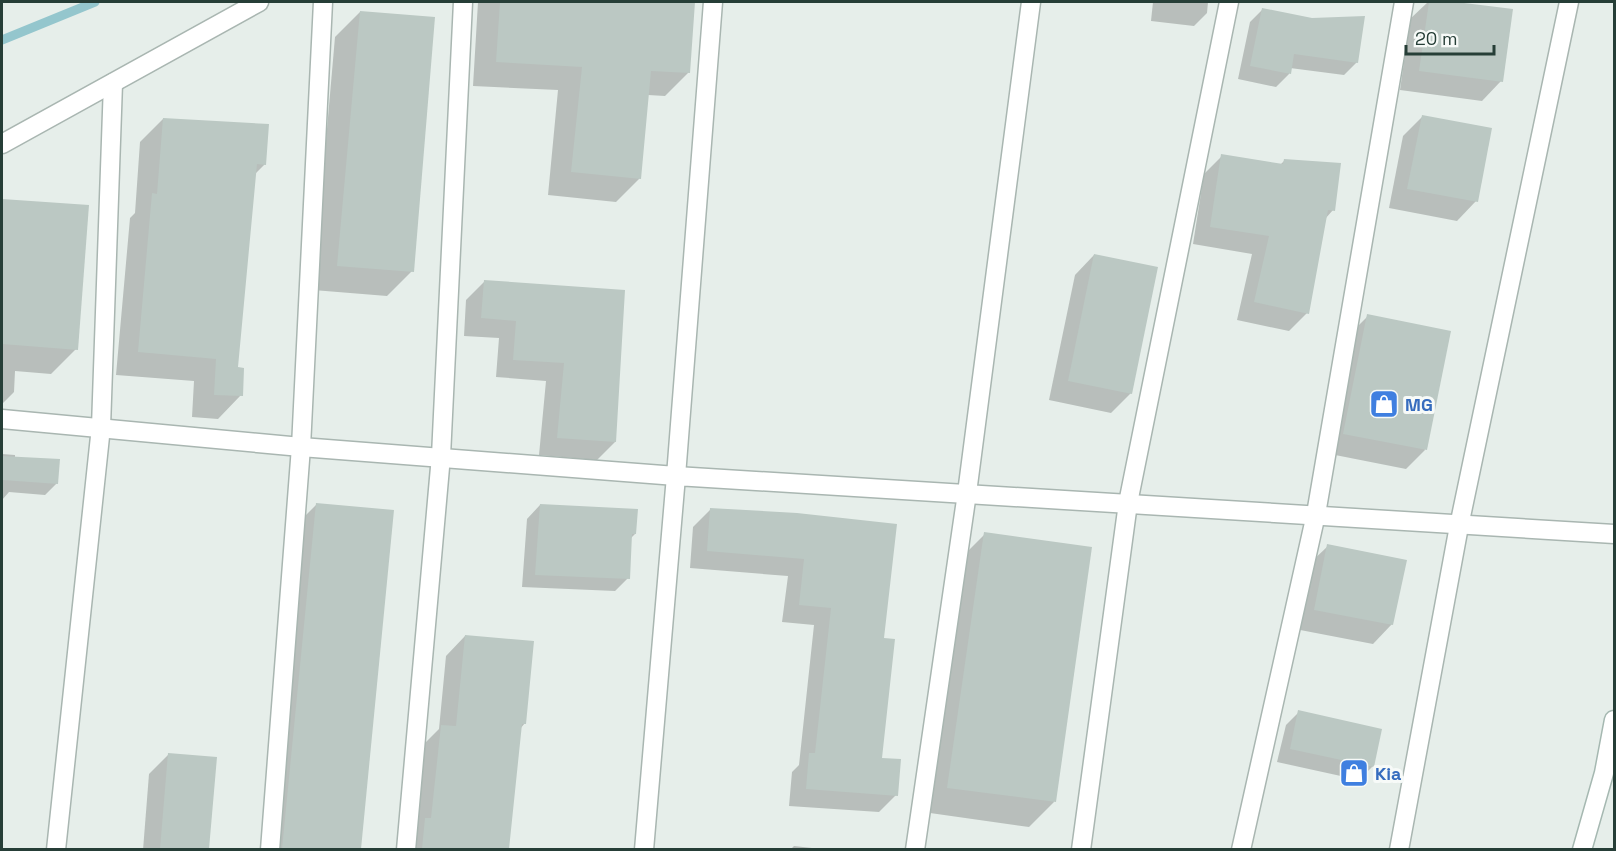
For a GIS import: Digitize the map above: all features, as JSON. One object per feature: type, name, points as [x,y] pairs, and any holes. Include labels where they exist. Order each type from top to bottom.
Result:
[{"type":"street","points":[[2,144],[259,2]]},
{"type":"street","points":[[270,849],[301,447],[323,2]]},
{"type":"street","points":[[406,849],[441,456],[463,2]]},
{"type":"street","points":[[644,849],[713,2]]},
{"type":"street","points":[[915,849],[967,493],[1031,2]]},
{"type":"street","points":[[1082,849],[1128,503],[1229,2]]},
{"type":"street","points":[[1241,849],[1316,514],[1404,2]]},
{"type":"street","points":[[1399,849],[1459,526],[1569,2]]},
{"type":"street","points":[[56,849],[101,427],[113,83]]},
{"type":"street","points":[[2,419],[301,447],[441,456],[676,476],[1614,534]]},
{"type":"street","points":[[1582,849],[1604,773],[1614,720]]},
{"type":"building","points":[[500,2],[695,2],[690,73],[651,71],[641,179],[571,172],[582,67],[496,62]]},
{"type":"building","points":[[1429,2],[1456,2],[1513,9],[1503,82],[1419,71]]},
{"type":"building","points":[[1262,8],[1312,18],[1365,16],[1358,63],[1294,54],[1291,74],[1250,66]]},
{"type":"building","points":[[360,11],[435,17],[414,272],[337,266]]},
{"type":"building","points":[[1422,115],[1492,128],[1478,202],[1407,189]]},
{"type":"building","points":[[163,118],[269,124],[266,165],[257,164],[238,367],[244,368],[243,396],[214,395],[216,359],[138,352],[152,193],[157,194]]},
{"type":"building","points":[[1221,154],[1283,164],[1284,159],[1341,163],[1335,211],[1328,210],[1309,314],[1254,302],[1269,236],[1210,227]]},
{"type":"building","points":[[2,199],[89,205],[78,350],[2,344]]},
{"type":"building","points":[[1094,254],[1158,267],[1132,394],[1068,381]]},
{"type":"building","points":[[484,280],[625,290],[616,442],[557,438],[564,363],[513,360],[516,321],[481,318]]},
{"type":"building","points":[[1367,314],[1451,331],[1427,450],[1343,434]]},
{"type":"building","points":[[2,456],[60,459],[58,484],[2,480]]},
{"type":"building","points":[[316,503],[394,510],[361,849],[282,849]]},
{"type":"building","points":[[540,504],[638,509],[636,534],[632,534],[630,579],[535,575]]},
{"type":"building","points":[[710,508],[797,513],[897,524],[884,638],[895,639],[882,758],[901,759],[898,796],[806,789],[809,753],[815,753],[831,608],[799,605],[804,559],[707,551]]},
{"type":"building","points":[[984,532],[1092,547],[1056,802],[947,788]]},
{"type":"building","points":[[1327,544],[1407,560],[1393,625],[1314,610]]},
{"type":"building","points":[[465,635],[534,641],[526,724],[522,724],[509,849],[422,849],[425,818],[431,818],[441,725],[456,726]]},
{"type":"building","points":[[1298,710],[1382,729],[1374,767],[1290,749]]},
{"type":"building","points":[[168,753],[217,757],[209,849],[160,849]]},
{"type":"waterway","points":[[2,40],[95,2]]},
{"type":"place","name":"MG","points":[[1384,404]]},
{"type":"place","name":"Kia","points":[[1354,773]]}]
